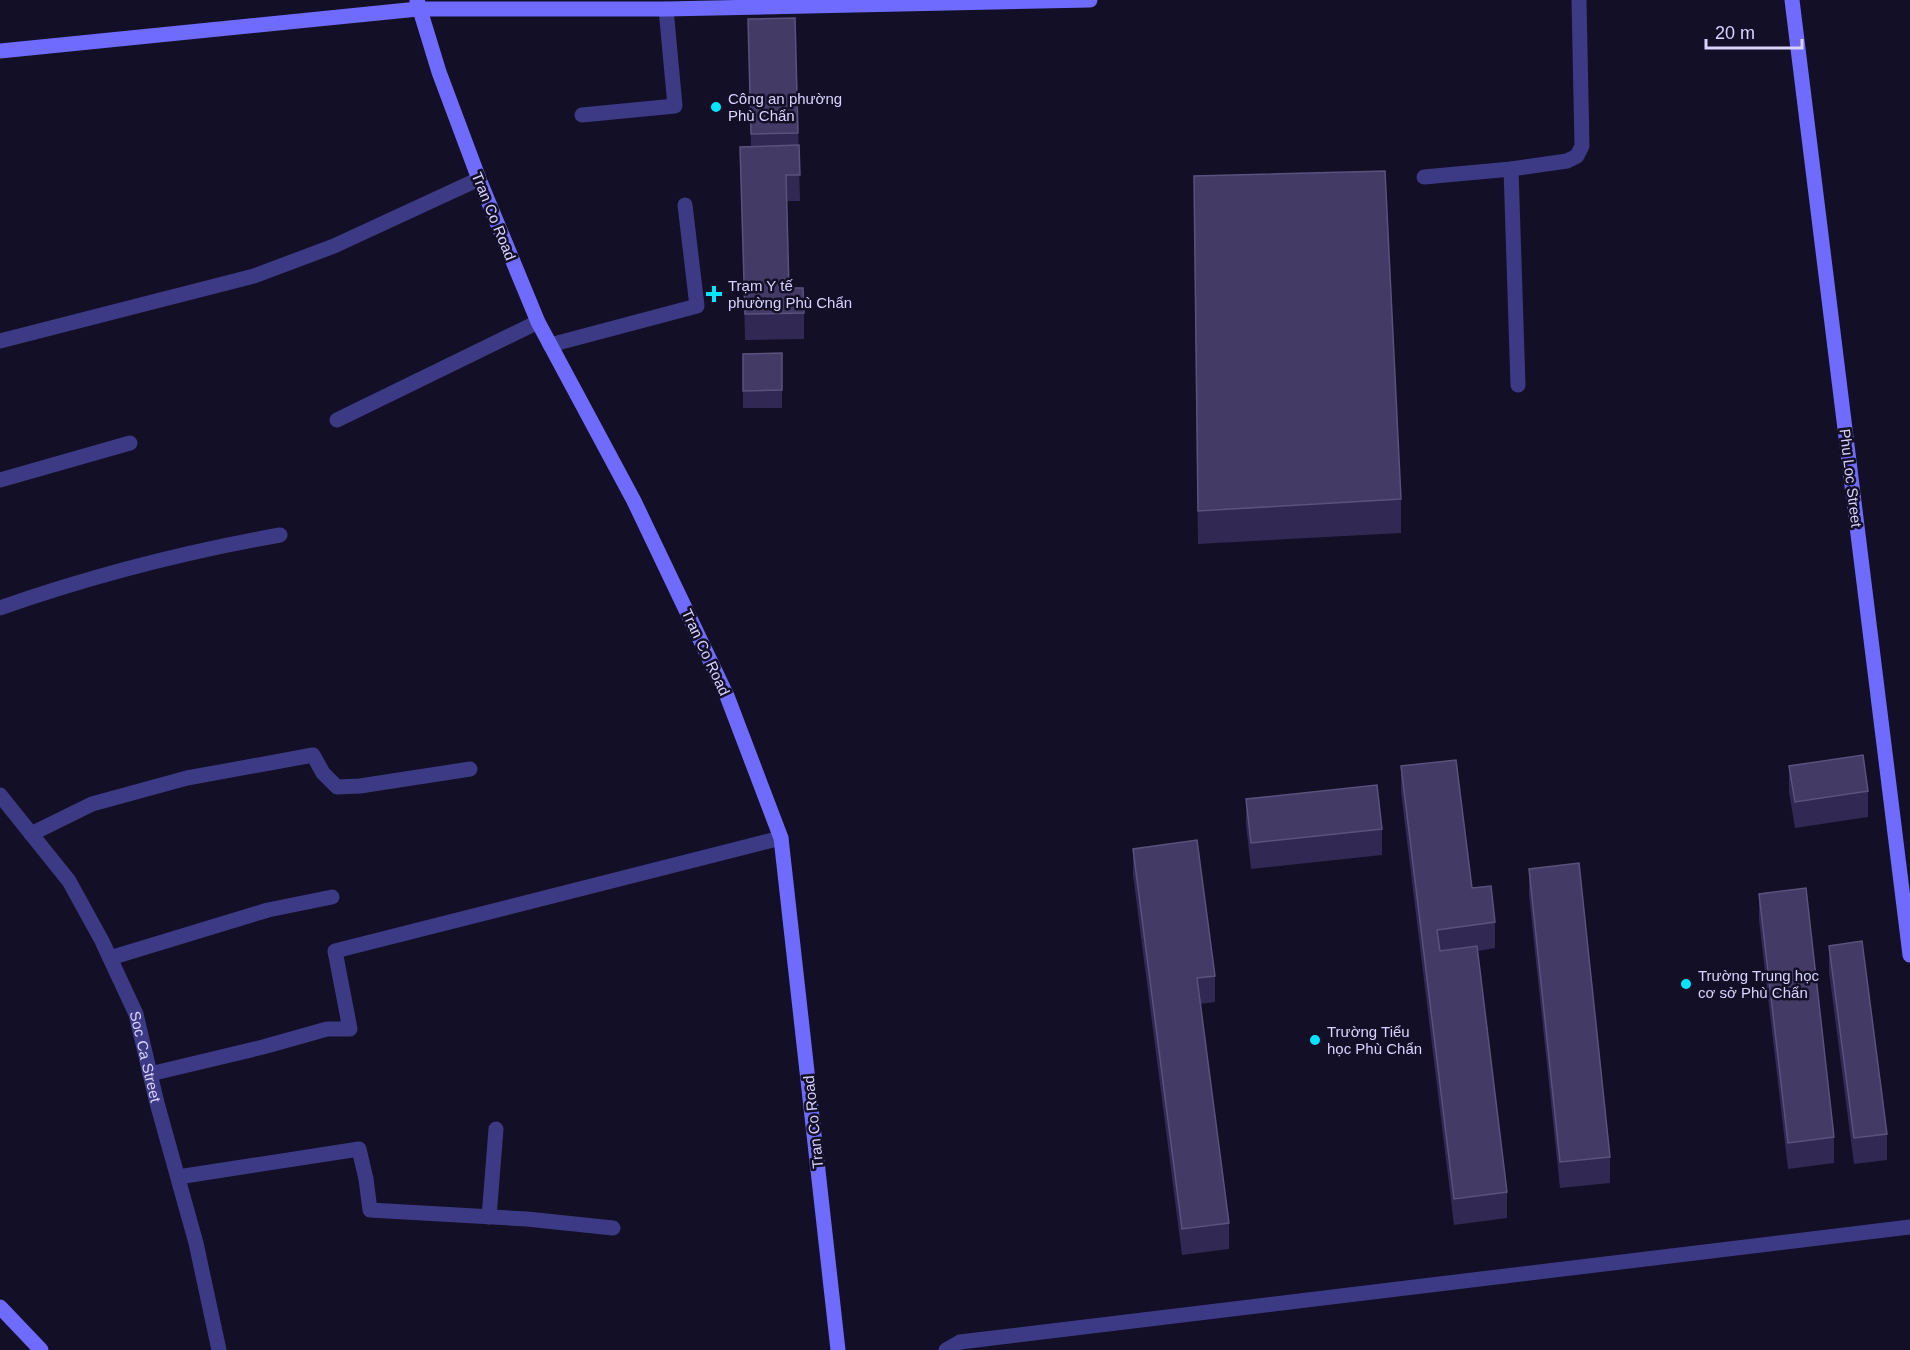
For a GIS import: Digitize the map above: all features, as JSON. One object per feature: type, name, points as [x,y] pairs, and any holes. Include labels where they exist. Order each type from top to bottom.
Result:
[{"type":"street","points":[[0,51],[417,4],[666,9],[1090,0]]},
{"type":"street","points":[[1424,177],[1511,170],[1567,161],[1577,156],[1582,146],[1579,0]]},
{"type":"street","name":"Phu Loc Street","points":[[1792,0],[1910,956]]},
{"type":"street","name":"Tran Co Road","points":[[417,4],[439,72],[479,179],[538,322],[634,501],[727,696],[781,838],[838,1350]]},
{"type":"street","points":[[582,115],[675,106],[666,9]]},
{"type":"street","points":[[1511,170],[1518,385]]},
{"type":"street","points":[[0,341],[254,276],[334,246],[479,179]]},
{"type":"street","points":[[550,345],[697,306],[685,205]]},
{"type":"street","points":[[337,420],[538,322]]},
{"type":"street","points":[[0,480],[130,443]]},
{"type":"street","points":[[0,608],[59,587],[197,551],[280,535]]},
{"type":"street","points":[[31,834],[92,804],[113,798],[187,778],[313,755],[323,773],[337,787],[360,786],[470,769]]},
{"type":"street","name":"Soc Ca Street","points":[[0,795],[69,880],[136,1014],[196,1243],[219,1350]]},
{"type":"street","points":[[150,1074],[327,1029],[350,1029],[334,951],[781,838]]},
{"type":"street","points":[[110,958],[268,910],[332,897]]},
{"type":"street","points":[[489,1217],[496,1129]]},
{"type":"street","points":[[178,1177],[359,1149],[370,1210],[489,1217],[613,1228]]},
{"type":"street","points":[[946,1350],[960,1342],[1910,1227]]},
{"type":"street","points":[[0,1307],[41,1350]]},
{"type":"building","points":[[795,18],[798,133],[751,134],[748,19]]},
{"type":"building","points":[[799,145],[800,175],[786,175],[789,288],[803,288],[804,313],[745,314],[740,147]]},
{"type":"building","points":[[1385,171],[1401,499],[1198,511],[1194,176]]},
{"type":"building","points":[[782,353],[782,390],[743,391],[743,354]]},
{"type":"building","points":[[1863,755],[1868,791],[1795,802],[1789,766]]},
{"type":"building","points":[[1456,760],[1472,888],[1491,886],[1495,922],[1437,930],[1440,951],[1477,946],[1507,1192],[1454,1199],[1401,766]]},
{"type":"building","points":[[1377,785],[1382,829],[1251,843],[1246,799]]},
{"type":"building","points":[[1197,840],[1215,976],[1197,978],[1229,1223],[1182,1229],[1133,849]]},
{"type":"building","points":[[1579,863],[1610,1157],[1560,1162],[1529,869]]},
{"type":"building","points":[[1806,888],[1834,1137],[1788,1143],[1759,894]]},
{"type":"building","points":[[1862,941],[1887,1134],[1854,1138],[1829,946]]},
{"type":"place","name":"Công an phường Phù Chẩn","points":[[716,107]]},
{"type":"place","name":"Trạm Y tế phường Phù Chẩn","points":[[714,294]]},
{"type":"place","name":"Trường Trung học cơ sở Phù Chẩn","points":[[1686,984]]},
{"type":"place","name":"Trường Tiểu học Phù Chẩn","points":[[1315,1040]]}]
